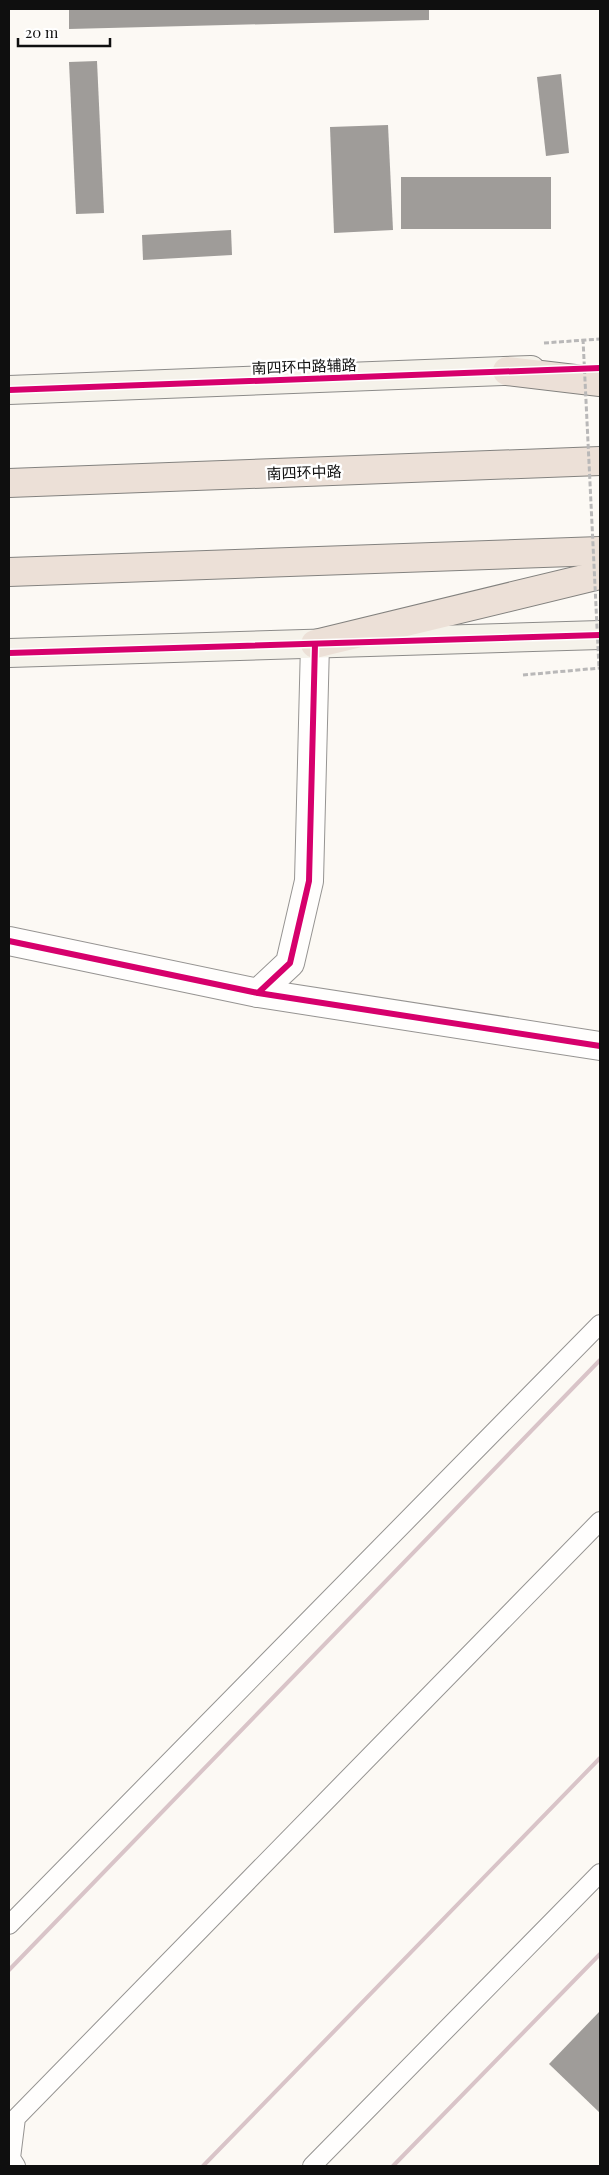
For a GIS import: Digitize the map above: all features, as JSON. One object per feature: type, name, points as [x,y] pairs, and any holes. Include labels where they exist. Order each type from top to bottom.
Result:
[{"type":"highway","points":[[507,371],[600,382]]},
{"type":"highway","name":"南四环中路","points":[[9,483],[600,461]]},
{"type":"highway","points":[[9,572],[600,551]]},
{"type":"highway","points":[[315,644],[600,575]]},
{"type":"main road","name":"南四环中路辅路","points":[[9,390],[600,368]]},
{"type":"main road","points":[[9,652],[600,635]]},
{"type":"street","points":[[258,993],[290,963],[309,881],[315,644]]},
{"type":"street","points":[[9,941],[258,993],[600,1046]]},
{"type":"lane","points":[[9,1925],[600,1324]]},
{"type":"lane","points":[[16,2166],[11,2158],[16,2118],[600,1521]]},
{"type":"lane","points":[[312,2166],[600,1874]]},
{"type":"path","points":[[523,675],[599,668],[583,339]]},
{"type":"path","points":[[537,343],[600,339]]},
{"type":"building","points":[[69,9],[429,9],[429,20],[69,29]]},
{"type":"building","points":[[97,61],[104,213],[76,214],[69,62]]},
{"type":"building","points":[[561,74],[569,153],[546,156],[537,77]]},
{"type":"building","points":[[388,125],[393,230],[334,233],[330,127]]},
{"type":"building","points":[[401,177],[551,177],[551,229],[401,229]]},
{"type":"building","points":[[231,230],[232,255],[143,260],[142,235]]},
{"type":"building","points":[[600,2011],[600,2113],[549,2064]]},
{"type":"railway","points":[[9,1970],[600,1360]]},
{"type":"railway","points":[[203,2166],[600,1758]]},
{"type":"railway","points":[[393,2166],[600,1954]]},
{"type":"cycle path","points":[[9,390],[600,368]]},
{"type":"cycle path","points":[[9,653],[600,635]]},
{"type":"cycle path","points":[[9,941],[258,993],[290,963],[309,881],[315,644]]},
{"type":"cycle path","points":[[258,993],[600,1046]]}]
